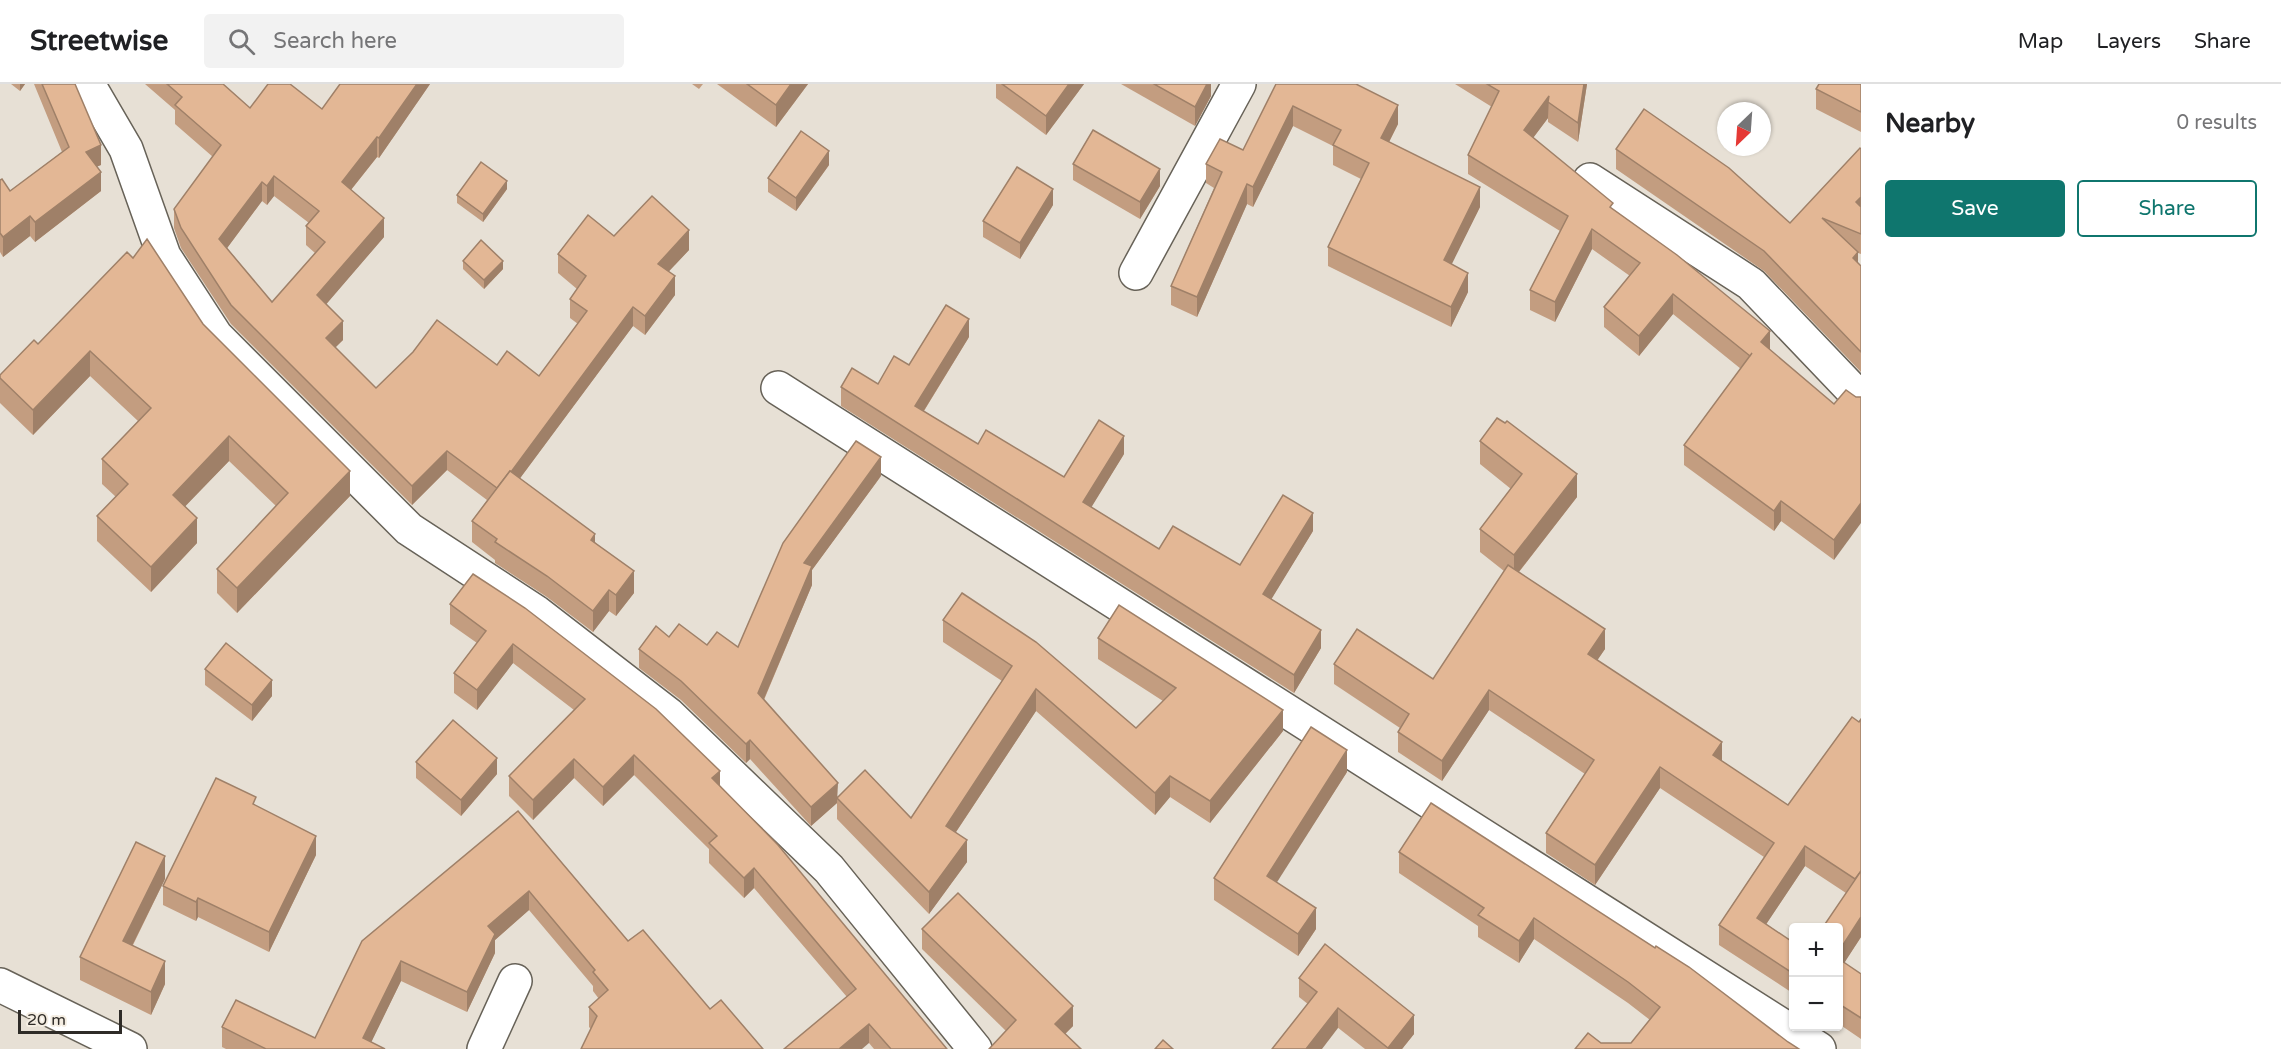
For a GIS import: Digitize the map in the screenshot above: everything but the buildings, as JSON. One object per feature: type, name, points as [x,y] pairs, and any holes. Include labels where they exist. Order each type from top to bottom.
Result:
[{"type":"street","points":[[88,84],[126,149],[164,256],[216,336],[409,529],[536,612],[668,714],[829,869],[975,1049]]},
{"type":"street","points":[[1136,273],[1239,84]]},
{"type":"street","points":[[1590,180],[1751,284],[1861,399]]},
{"type":"street","points":[[778,388],[1819,1049]]},
{"type":"street","points":[[484,1049],[515,981]]},
{"type":"street","points":[[0,985],[130,1049]]}]
